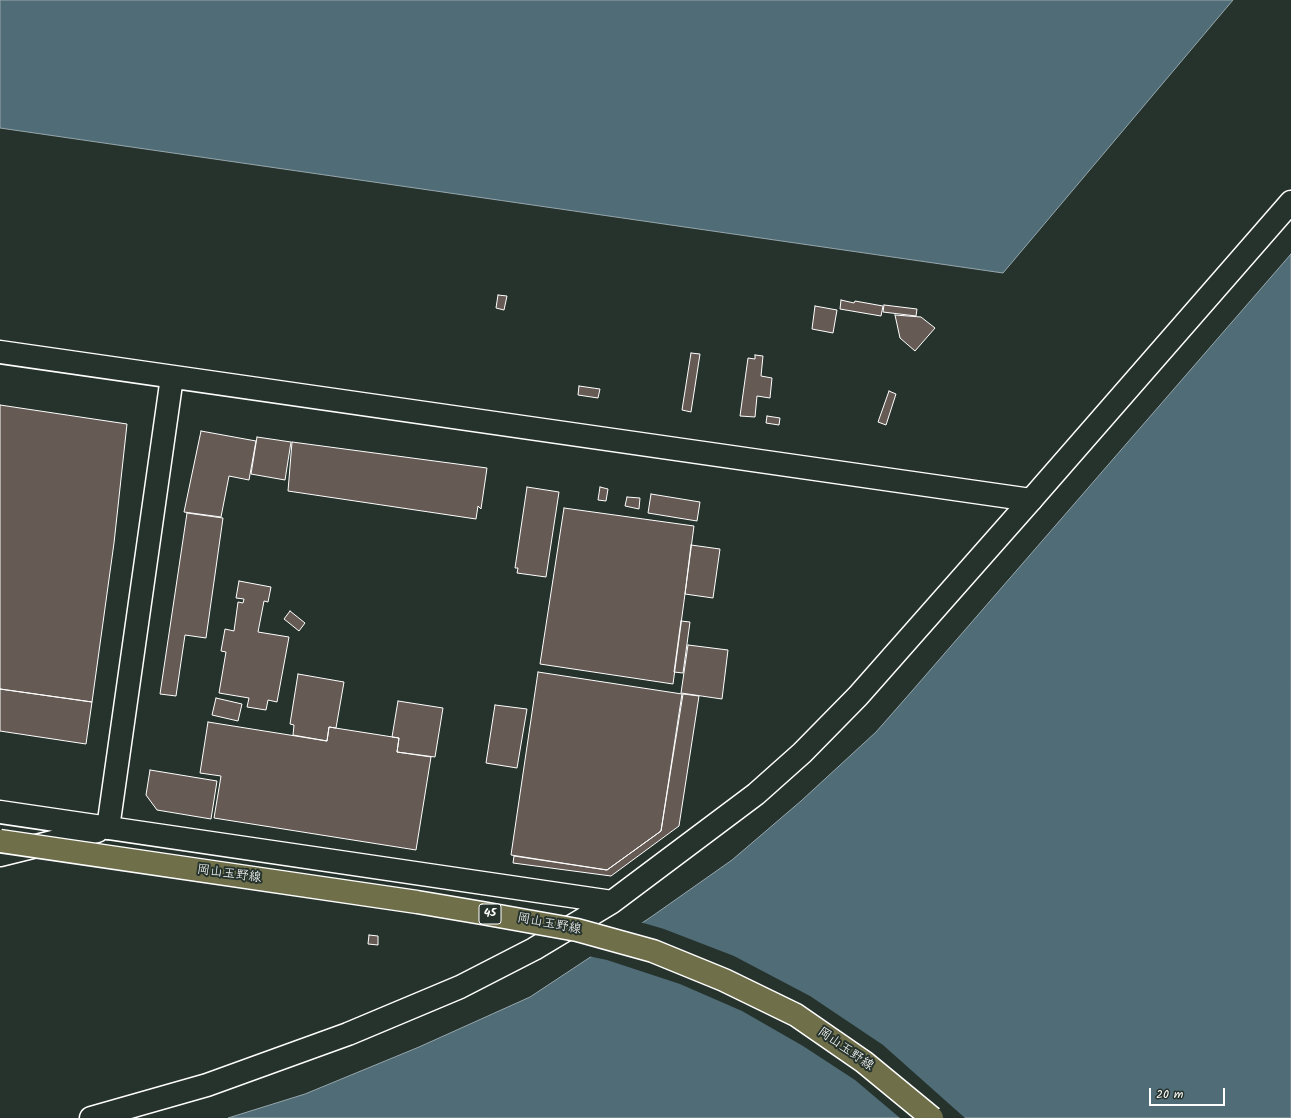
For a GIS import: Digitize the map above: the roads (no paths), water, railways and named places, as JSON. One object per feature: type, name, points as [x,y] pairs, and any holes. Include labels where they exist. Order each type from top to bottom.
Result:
[{"type":"main road","name":"岡山玉野線","points":[[0,841],[482,913],[577,930],[653,950],[724,980],[796,1015],[864,1062],[932,1118]]},
{"type":"street","points":[[91,1118],[207,1085],[348,1034],[460,986],[534,949],[612,902],[756,794],[802,753],[858,696],[1291,202]]},
{"type":"street","points":[[0,352],[1031,500]]},
{"type":"street","points":[[108,828],[172,377]]},
{"type":"street","points":[[0,812],[612,902]]},
{"type":"street","points":[[0,855],[108,828]]},
{"type":"water","points":[[0,0],[1233,0],[1003,273],[0,128]]},
{"type":"water","points":[[1291,254],[1291,1118],[228,1118],[305,1094],[419,1047],[530,997],[651,917],[732,860],[801,801],[876,732]]}]
